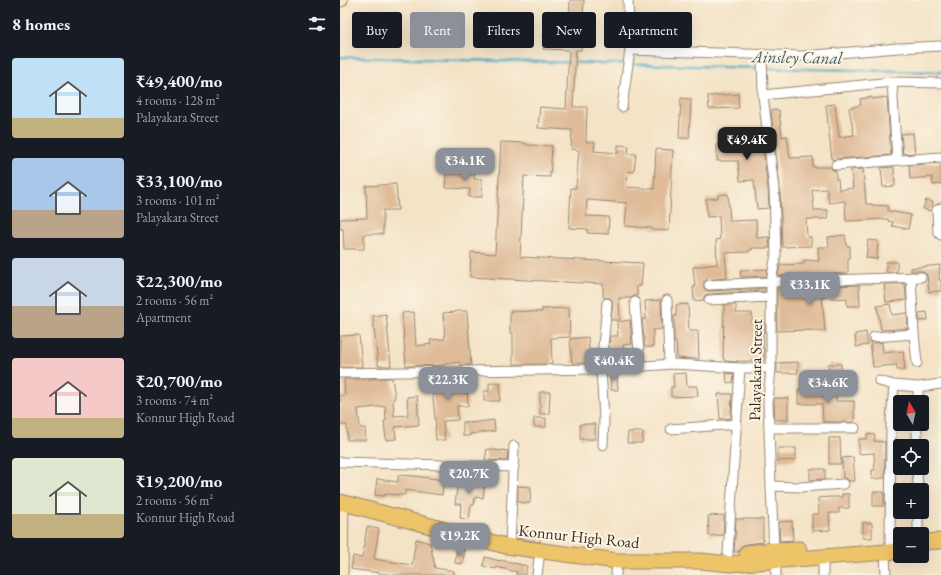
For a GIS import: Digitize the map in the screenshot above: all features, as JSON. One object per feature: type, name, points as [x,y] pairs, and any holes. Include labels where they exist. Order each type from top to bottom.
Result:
[{"type":"main road","name":"Konnur High Road","points":[[341,503],[510,547],[540,551],[617,568],[700,561],[728,554],[775,562],[893,548]]},
{"type":"main road","points":[[929,542],[941,541]]},
{"type":"main road","name":"Konnur High Road","points":[[700,561],[731,564],[775,562],[893,548]]},
{"type":"main road","points":[[929,549],[941,548]]},
{"type":"street","points":[[622,107],[630,50],[628,0]]},
{"type":"street","points":[[630,50],[803,56],[941,46]]},
{"type":"street","name":"Palayakara Street","points":[[762,54],[763,95],[774,189],[776,254],[771,282],[771,368],[768,402],[770,486],[775,562]]},
{"type":"street","points":[[892,82],[897,160]]},
{"type":"street","points":[[763,95],[892,82],[941,83]]},
{"type":"street","points":[[836,165],[941,157]]},
{"type":"street","points":[[941,208],[937,210],[938,232],[941,235]]},
{"type":"street","points":[[911,277],[917,363]]},
{"type":"street","points":[[709,285],[921,277]]},
{"type":"street","points":[[709,300],[771,297]]},
{"type":"street","points":[[667,300],[669,364]]},
{"type":"street","points":[[635,302],[640,366]]},
{"type":"street","points":[[603,445],[604,419],[601,369],[607,303]]},
{"type":"street","points":[[874,337],[914,334]]},
{"type":"street","points":[[340,374],[601,369],[669,364],[740,368],[771,368]]},
{"type":"street","points":[[728,554],[740,368]]},
{"type":"street","points":[[879,381],[894,385],[918,387],[941,384]]},
{"type":"street","points":[[894,385],[891,421],[894,527]]},
{"type":"street","points":[[918,387],[918,395]]},
{"type":"street","points":[[671,428],[737,424]]},
{"type":"street","points":[[769,428],[855,428]]},
{"type":"street","points":[[510,547],[514,446]]},
{"type":"street","points":[[340,462],[514,467]]},
{"type":"street","points":[[770,486],[800,487],[844,484]]},
{"type":"street","points":[[341,503],[341,575]]},
{"type":"street","points":[[537,575],[540,551]]},
{"type":"street","points":[[886,575],[893,551]]},
{"type":"street","points":[[823,556],[823,575]]},
{"type":"building","points":[[570,0],[584,0],[583,12],[570,12]]},
{"type":"building","points":[[581,48],[581,50],[576,50],[573,107],[587,107],[586,142],[595,142],[594,151],[618,153],[618,145],[629,146],[628,154],[636,154],[634,172],[628,171],[627,187],[654,189],[656,149],[673,150],[669,231],[625,226],[627,203],[587,200],[586,216],[609,217],[608,234],[587,233],[588,229],[569,228],[571,188],[576,188],[579,150],[571,149],[572,130],[538,128],[540,107],[566,109],[569,50],[543,49]]},
{"type":"building","points":[[738,94],[739,108],[709,109],[708,96]]},
{"type":"building","points":[[872,97],[872,99],[887,97],[891,155],[832,160],[826,105],[835,104],[839,137],[854,135],[849,108],[861,105],[860,99]]},
{"type":"building","points":[[681,98],[691,99],[689,138],[679,138]]},
{"type":"building","points":[[771,110],[779,110],[782,137],[787,136],[790,158],[813,157],[813,167],[830,167],[836,171],[836,179],[838,179],[839,190],[853,188],[851,170],[863,169],[866,204],[888,206],[888,211],[911,215],[908,229],[892,226],[893,222],[888,221],[888,219],[846,221],[845,201],[829,203],[827,189],[812,190],[814,210],[828,210],[827,219],[806,219],[807,237],[811,237],[811,246],[782,247],[780,188]]},
{"type":"building","points":[[723,131],[737,131],[737,133],[761,131],[769,208],[757,209],[754,180],[740,181],[738,161],[717,161],[717,144],[723,144]]},
{"type":"building","points":[[913,133],[915,153],[903,154],[901,134]]},
{"type":"building","points":[[501,142],[552,146],[550,177],[524,176],[520,257],[643,263],[641,286],[637,286],[637,296],[631,298],[619,298],[620,320],[611,320],[613,301],[610,298],[603,297],[603,284],[470,277],[471,252],[495,254]]},
{"type":"building","points":[[941,163],[941,184],[933,185],[932,177],[910,179],[909,165]]},
{"type":"building","points":[[894,167],[895,186],[883,187],[881,168]]},
{"type":"building","points":[[465,169],[475,169],[474,179],[482,179],[482,197],[469,197],[470,189],[445,188],[446,172],[465,173]]},
{"type":"building","points":[[396,184],[398,210],[383,210],[383,234],[364,234],[364,249],[344,249],[343,229],[340,229],[340,219],[367,218],[366,186]]},
{"type":"building","points":[[728,194],[730,221],[756,220],[757,238],[769,237],[770,248],[752,248],[749,252],[725,253],[727,278],[706,280],[704,283],[704,288],[709,291],[765,288],[765,291],[709,294],[705,295],[703,300],[694,301],[693,287],[695,287],[693,267],[717,264],[716,240],[720,239],[719,216],[707,217],[706,199],[718,198],[718,195]]},
{"type":"building","points":[[926,200],[933,202],[931,211],[923,209]]},
{"type":"building","points":[[845,235],[847,246],[850,246],[848,273],[778,276],[780,265],[804,264],[804,260],[819,261],[818,247],[829,247],[828,237]]},
{"type":"building","points":[[868,240],[878,241],[877,259],[866,258]]},
{"type":"building","points":[[886,262],[897,262],[897,272],[886,272]]},
{"type":"building","points":[[940,265],[939,280],[941,280],[941,291],[929,292],[927,275],[921,271],[911,271],[911,268]]},
{"type":"building","points":[[767,269],[766,276],[741,277],[740,270]]},
{"type":"building","points":[[884,284],[905,284],[906,300],[886,302]]},
{"type":"building","points":[[859,285],[860,306],[847,306],[847,299],[822,297],[825,331],[777,331],[777,288]]},
{"type":"building","points":[[661,300],[662,329],[653,330],[653,347],[645,347],[642,319],[646,319],[645,301]]},
{"type":"building","points":[[688,304],[689,331],[698,331],[699,359],[677,358],[676,342],[674,342],[674,316],[676,316],[676,305]]},
{"type":"building","points":[[890,304],[892,315],[907,313],[908,328],[881,330],[877,306]]},
{"type":"building","points":[[724,305],[736,305],[736,313],[752,313],[752,322],[765,321],[765,332],[763,332],[764,361],[736,361],[737,362],[725,361],[723,359]]},
{"type":"building","points":[[569,308],[570,337],[551,338],[552,364],[513,364],[513,333],[510,333],[510,311],[542,312],[542,309]]},
{"type":"building","points":[[467,311],[471,365],[460,365],[460,362],[445,365],[406,366],[402,313],[414,312],[416,346],[431,344],[430,340],[445,339],[443,313]]},
{"type":"building","points":[[927,312],[928,320],[919,321],[919,313]]},
{"type":"building","points":[[386,314],[391,366],[378,366],[373,316]]},
{"type":"building","points":[[630,320],[632,344],[623,345],[624,361],[614,362],[614,358],[609,358],[610,336],[618,336],[617,322]]},
{"type":"building","points":[[866,332],[868,345],[856,347],[855,334]]},
{"type":"building","points":[[359,335],[362,367],[340,367],[340,336]]},
{"type":"building","points":[[588,337],[590,363],[572,363],[570,339]]},
{"type":"building","points":[[870,341],[874,343],[882,342],[883,353],[903,351],[905,370],[897,370],[897,365],[873,367]]},
{"type":"building","points":[[798,362],[798,373],[777,373],[777,363]]},
{"type":"building","points":[[828,364],[841,364],[841,373],[829,374]]},
{"type":"building","points":[[686,373],[687,386],[697,386],[698,396],[671,397],[671,387],[674,387],[673,374]]},
{"type":"building","points":[[726,373],[734,374],[733,382],[727,383]]},
{"type":"building","points":[[610,375],[617,375],[618,390],[611,390]]},
{"type":"building","points":[[466,377],[468,406],[457,406],[458,420],[443,421],[445,440],[436,440],[431,378]]},
{"type":"building","points":[[392,378],[395,398],[393,399],[394,416],[408,415],[407,397],[417,396],[419,425],[395,427],[396,439],[386,440],[384,421],[386,421],[385,406],[358,409],[360,428],[365,428],[366,440],[347,440],[347,425],[340,425],[340,396],[345,395],[344,379],[363,380]]},
{"type":"building","points":[[489,383],[500,383],[500,401],[484,401],[484,391],[489,391]]},
{"type":"building","points":[[836,387],[836,401],[854,401],[854,422],[823,422],[822,404],[798,404],[798,389],[821,389]]},
{"type":"building","points":[[540,392],[550,392],[549,414],[540,414]]},
{"type":"building","points":[[718,394],[732,394],[731,418],[720,419]]},
{"type":"building","points":[[774,398],[788,398],[788,420],[775,420]]},
{"type":"building","points":[[534,418],[546,418],[546,427],[534,427]]},
{"type":"building","points":[[494,420],[495,431],[463,436],[463,422],[470,423]]},
{"type":"building","points":[[580,424],[595,424],[595,439],[580,439]]},
{"type":"building","points":[[628,432],[643,432],[642,443],[627,443]]},
{"type":"building","points":[[867,434],[875,435],[874,441],[885,442],[885,478],[872,479],[872,470],[875,470],[874,453],[859,454],[859,439],[867,439]]},
{"type":"building","points":[[829,438],[840,438],[841,464],[829,464]]},
{"type":"building","points":[[778,448],[796,448],[796,460],[778,461]]},
{"type":"building","points":[[487,449],[508,451],[507,461],[485,460]]},
{"type":"building","points":[[853,457],[855,481],[849,481],[843,478],[842,458]]},
{"type":"building","points":[[810,469],[825,469],[825,479],[810,480]]},
{"type":"building","points":[[398,475],[444,480],[442,495],[405,490],[405,495],[375,495],[377,479],[398,482]]},
{"type":"building","points":[[467,478],[485,480],[483,498],[475,497],[474,505],[471,505],[469,519],[460,518],[461,504],[455,504],[458,481],[467,483]]},
{"type":"building","points":[[518,486],[531,487],[530,503],[518,502]]},
{"type":"building","points":[[873,492],[884,492],[884,506],[873,506]]},
{"type":"building","points":[[842,494],[849,494],[849,508],[839,508],[839,513],[829,513],[830,530],[812,531],[812,514],[819,514],[818,498],[842,497]]},
{"type":"building","points":[[724,515],[723,535],[709,536],[708,516]]},
{"type":"building","points":[[736,519],[763,519],[763,542],[746,544],[741,546],[738,552],[734,552]]},
{"type":"building","points":[[792,521],[793,540],[780,541],[779,522]]},
{"type":"building","points":[[863,523],[872,523],[872,538],[863,538]]},
{"type":"building","points":[[367,527],[379,529],[374,559],[412,565],[416,539],[430,543],[435,568],[454,571],[454,575],[394,575],[351,569],[353,556],[362,558]]},
{"type":"building","points":[[517,531],[541,532],[540,542],[516,538]]},
{"type":"building","points":[[457,549],[465,551],[462,564],[455,563]]},
{"type":"building","points":[[485,557],[527,566],[525,575],[516,575],[517,572],[496,567],[496,569],[483,566]]},
{"type":"waterway","name":"Ainsley Canal","points":[[340,57],[625,64]]},
{"type":"waterway","name":"Ainsley Canal","points":[[630,64],[759,68]]},
{"type":"waterway","name":"Ainsley Canal","points":[[764,68],[941,72]]}]
